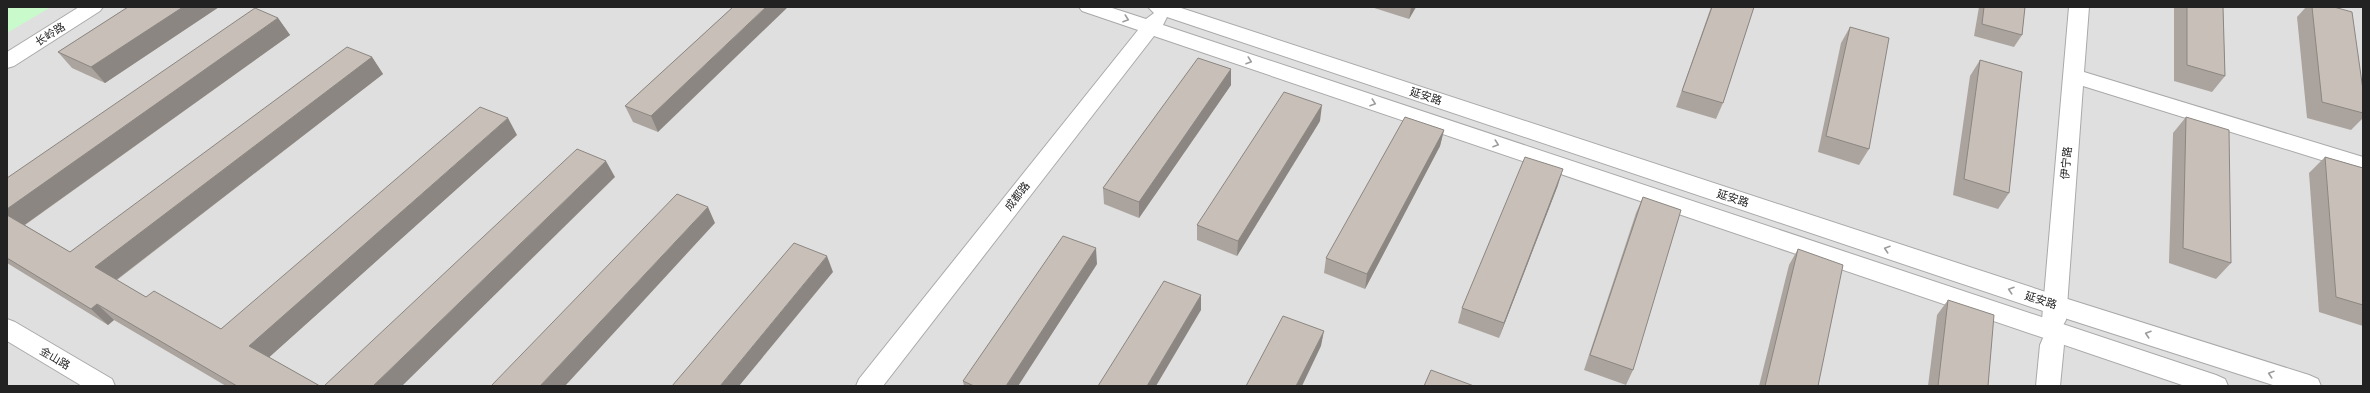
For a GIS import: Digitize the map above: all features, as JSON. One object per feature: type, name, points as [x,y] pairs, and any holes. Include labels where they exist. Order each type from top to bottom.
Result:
[{"type":"street","name":"长岭路","points":[[7,60],[93,7]]},
{"type":"street","points":[[1089,7],[2216,386]]},
{"type":"street","name":"伊宁路","points":[[2054,312],[2079,7]]},
{"type":"street","name":"成都路","points":[[868,386],[1150,28],[1163,8]]},
{"type":"street","name":"延安路","points":[[1163,8],[2054,312],[2308,386]]},
{"type":"street","points":[[2073,76],[2363,165]]},
{"type":"street","name":"金山路","points":[[7,329],[104,386]]},
{"type":"street","points":[[2048,386],[2052,345]]},
{"type":"shaded area","points":[[7,7],[2363,7],[2363,386],[7,386]]},
{"type":"green space","points":[[7,7],[51,7],[7,33]]},
{"type":"building","points":[[128,7],[183,7],[91,67],[58,52]]},
{"type":"building","points":[[733,7],[766,7],[651,116],[625,106]]},
{"type":"building","points":[[1712,7],[1754,7],[1723,103],[1682,91]]},
{"type":"building","points":[[1984,7],[2025,7],[2022,35],[1982,24]]},
{"type":"building","points":[[2187,7],[2223,7],[2225,76],[2187,65]]},
{"type":"building","points":[[2312,7],[2334,7],[2352,12],[2363,90],[2363,113],[2322,102]]},
{"type":"building","points":[[255,8],[278,18],[7,209],[7,178]]},
{"type":"building","points":[[1850,27],[1889,38],[1869,149],[1826,136]]},
{"type":"building","points":[[347,47],[372,57],[95,267],[146,297],[154,291],[221,329],[480,107],[508,118],[249,346],[320,386],[237,386],[97,304],[91,309],[7,258],[7,215],[70,252]]},
{"type":"building","points":[[1198,58],[1231,69],[1139,202],[1103,188]]},
{"type":"building","points":[[1980,60],[2022,72],[2009,193],[1964,179]]},
{"type":"building","points":[[1284,92],[1322,105],[1238,241],[1197,225]]},
{"type":"building","points":[[1405,117],[1444,130],[1367,274],[1326,258]]},
{"type":"building","points":[[2186,117],[2229,130],[2231,263],[2183,248]]},
{"type":"building","points":[[577,149],[606,161],[373,386],[324,386]]},
{"type":"building","points":[[1525,157],[1563,169],[1504,323],[1462,308]]},
{"type":"building","points":[[2325,157],[2363,168],[2363,305],[2336,297]]},
{"type":"building","points":[[677,194],[708,207],[540,386],[491,386]]},
{"type":"building","points":[[1643,197],[1681,210],[1633,370],[1590,355]]},
{"type":"building","points":[[1063,236],[1096,248],[1006,386],[974,386],[963,381]]},
{"type":"building","points":[[794,243],[827,256],[720,386],[672,386]]},
{"type":"building","points":[[1798,249],[1843,265],[1818,386],[1765,386]]},
{"type":"building","points":[[1164,281],[1201,295],[1147,386],[1098,386]]},
{"type":"building","points":[[1948,300],[1994,315],[1988,386],[1938,386]]},
{"type":"building","points":[[1283,316],[1324,331],[1296,386],[1246,386]]},
{"type":"building","points":[[1431,370],[1474,386],[1424,386]]}]
